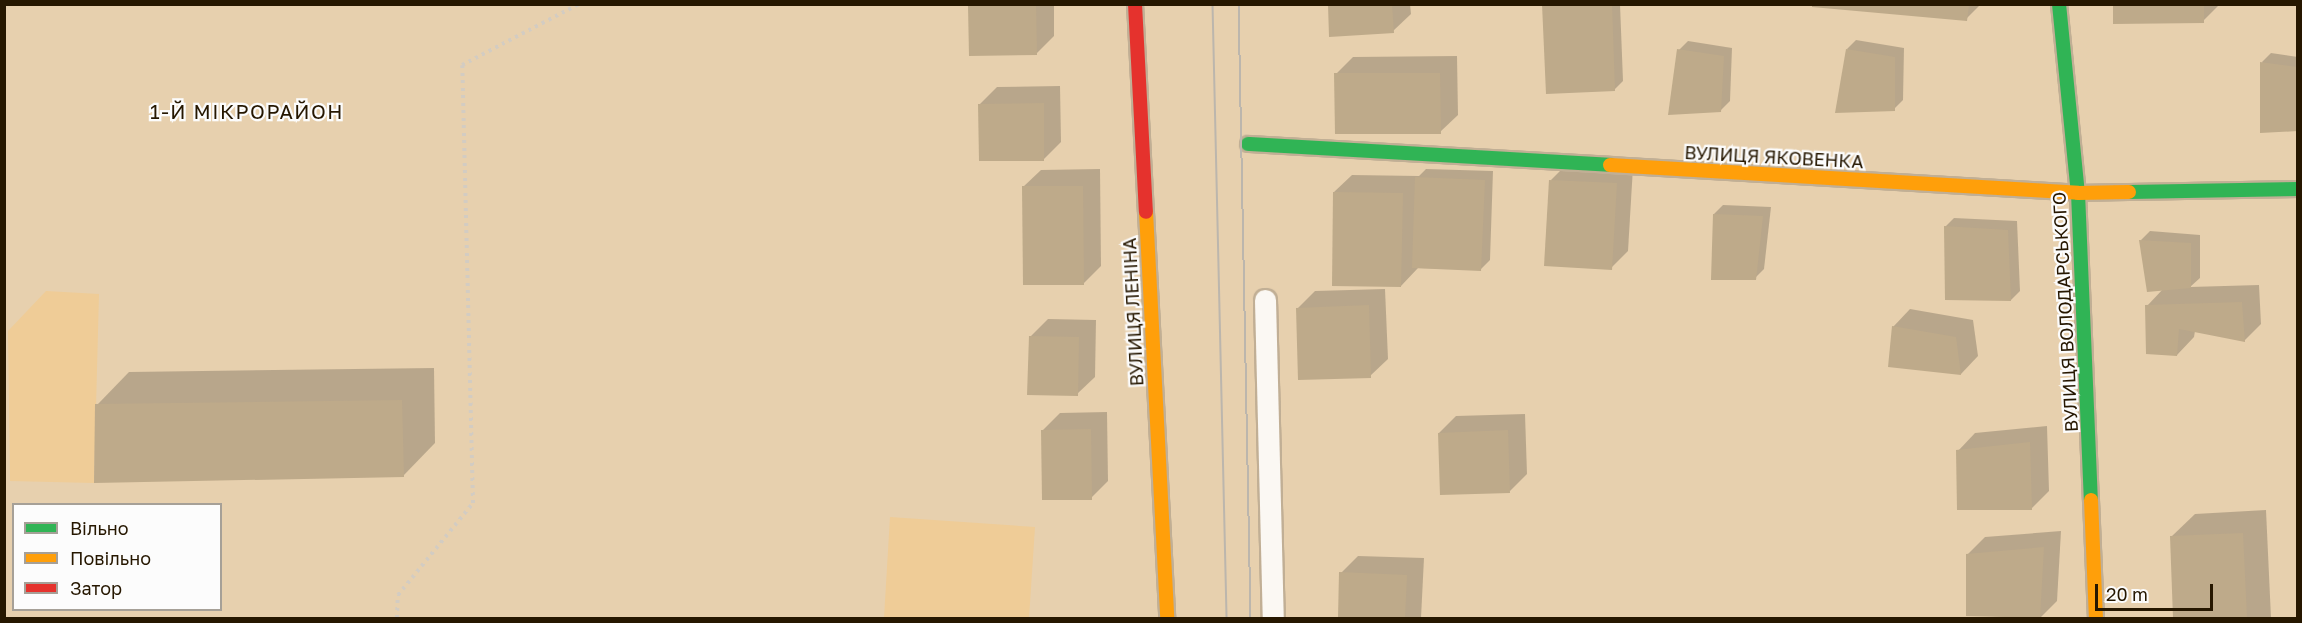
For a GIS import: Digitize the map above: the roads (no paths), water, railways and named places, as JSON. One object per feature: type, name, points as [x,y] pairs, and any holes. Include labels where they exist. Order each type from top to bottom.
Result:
[{"type":"street","name":"ВУЛИЦЯ ЛЕНІНА","points":[[1136,4],[1167,618]]},
{"type":"street","name":"ВУЛИЦЯ ВОЛОДАРСЬКОГО","points":[[2059,4],[2078,193],[2096,618]]},
{"type":"street","name":"ВУЛИЦЯ ЯКОВЕНКА","points":[[1248,144],[2078,193],[2298,189]]},
{"type":"lane","points":[[1265,300],[1273,618]]},
{"type":"tram line","points":[[1213,4],[1227,618]]},
{"type":"tram line","points":[[1239,4],[1251,618]]},
{"type":"district","name":"1-Й МІКРОРАЙОН","points":[[247,111]]}]
